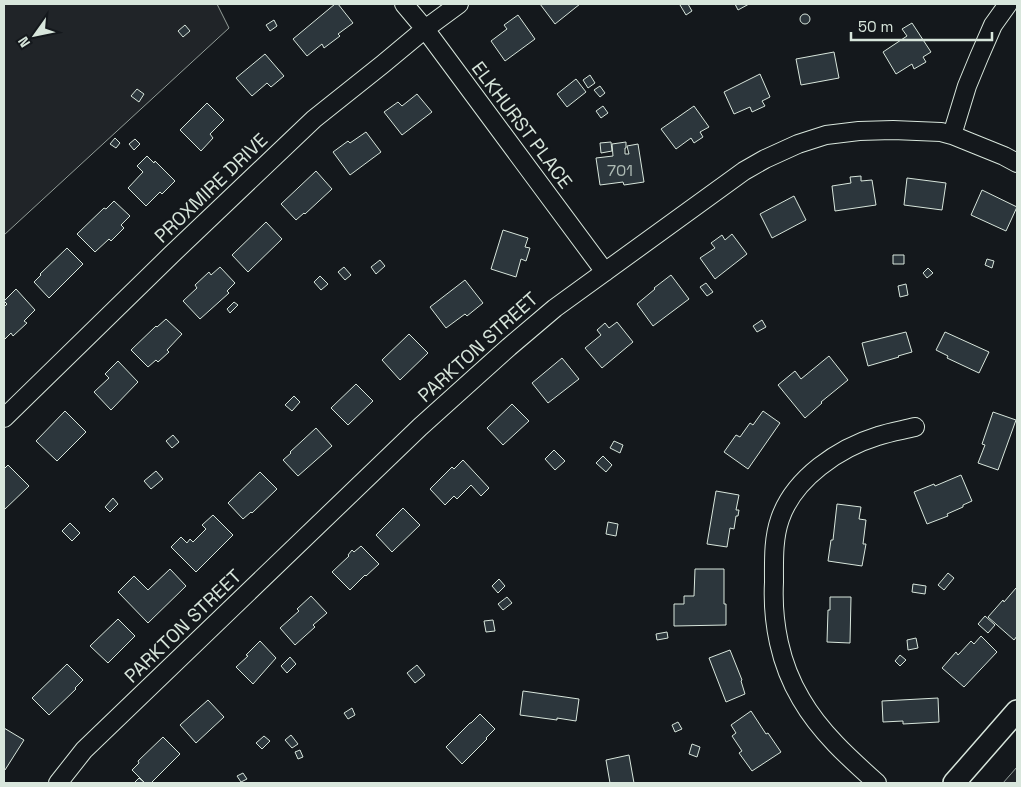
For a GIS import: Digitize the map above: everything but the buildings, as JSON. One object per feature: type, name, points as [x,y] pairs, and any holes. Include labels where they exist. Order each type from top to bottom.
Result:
[{"type":"street","name":"ELKHURST PLACE","points":[[404,4],[605,272]]},
{"type":"street","name":"PROXMIRE DRIVE","points":[[4,418],[314,119],[424,29],[460,4]]},
{"type":"street","points":[[952,135],[966,86],[993,25],[1008,4]]},
{"type":"street","name":"PARKTON STREET","points":[[58,783],[84,750],[420,427],[509,347],[548,313],[744,171],[798,144],[826,135],[859,131],[893,130],[941,132],[1004,156],[1017,163]]},
{"type":"street","points":[[877,783],[820,727],[801,699],[787,672],[780,650],[775,621],[773,592],[775,543],[780,519],[787,504],[798,488],[824,462],[841,452],[878,436],[915,427]]},
{"type":"street","points":[[954,783],[1017,711]]},
{"type":"shaded area","points":[[4,4],[217,4],[229,28],[4,235]]},
{"type":"shaded area","points":[[1017,767],[1017,783],[1003,783]]}]
